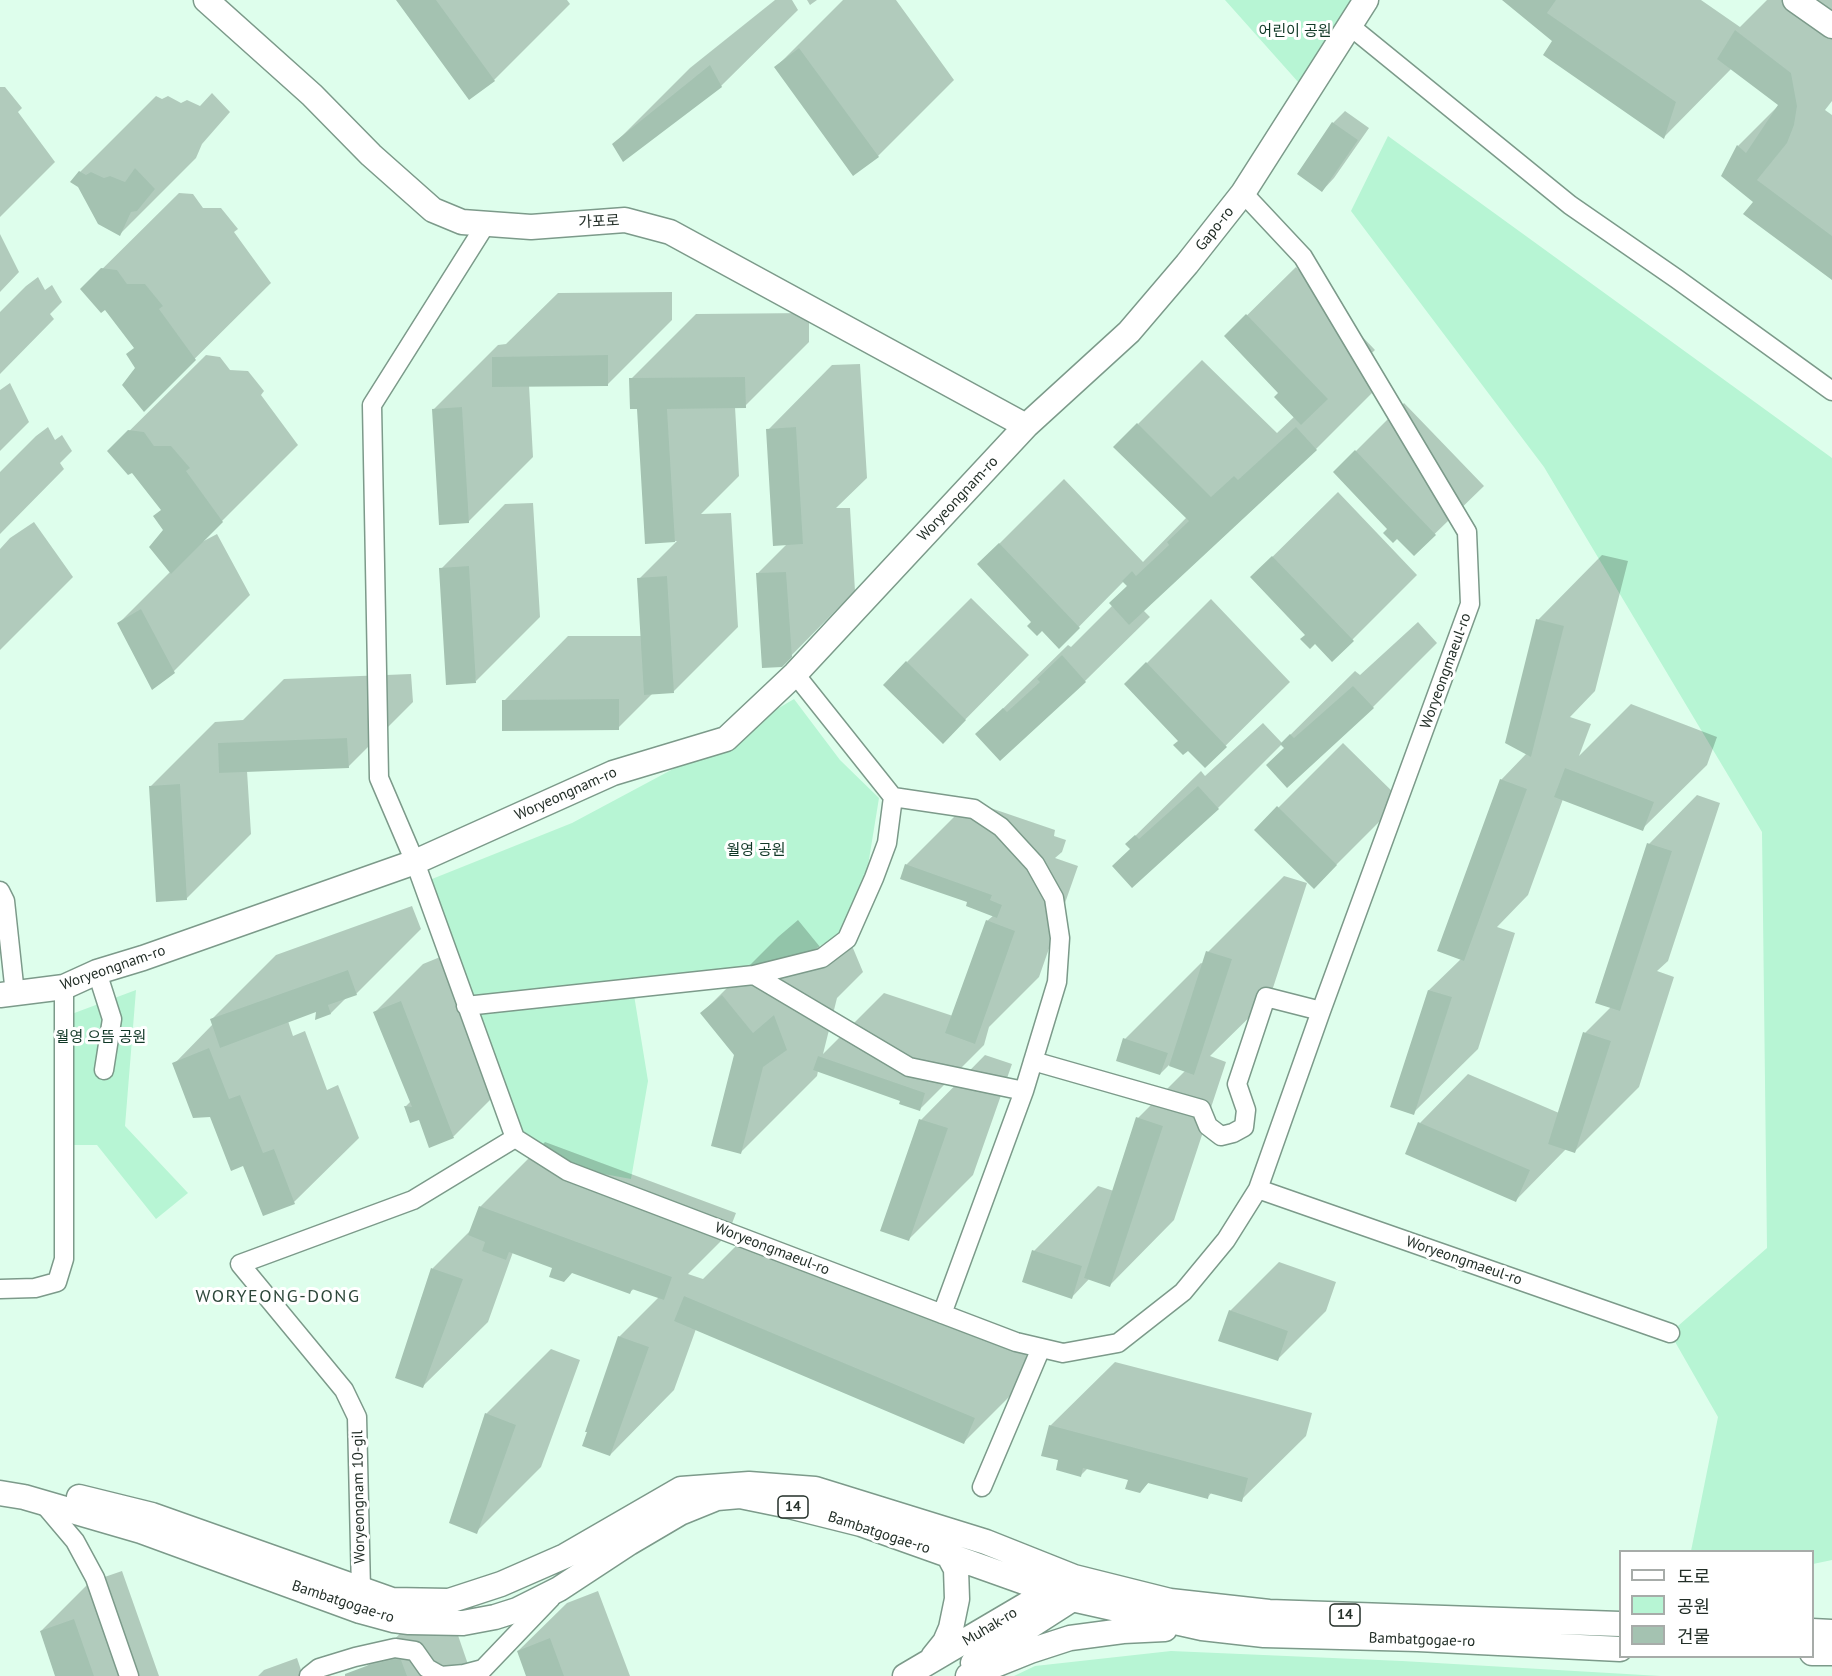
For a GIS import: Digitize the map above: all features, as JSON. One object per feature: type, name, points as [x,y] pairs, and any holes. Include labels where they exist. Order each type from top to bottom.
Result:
[{"type":"main road","name":"가포로","points":[[206,0],[312,95],[371,155],[433,210],[462,222],[531,227],[625,220],[670,232],[1026,426]]},
{"type":"main road","name":"Gapo-ro","points":[[1026,426],[1129,332],[1188,264],[1243,193],[1366,0]]},
{"type":"main road","points":[[1795,0],[1832,26]]},
{"type":"main road","name":"Woryeongnam-ro","points":[[8,994],[63,987],[97,972],[143,958],[415,862],[613,773],[726,739],[795,674],[1026,426]]},
{"type":"main road","name":"Bambatgogae-ro","points":[[0,1481],[26,1484],[152,1515],[392,1600],[449,1601],[501,1584],[565,1556],[681,1489],[749,1484],[815,1489],[986,1542],[1065,1589],[1098,1582],[1170,1601],[1269,1612],[1619,1624]]},
{"type":"main road","name":"Bambatgogae-ro","points":[[0,1493],[42,1502],[141,1532],[360,1611],[393,1620],[428,1624],[474,1621],[517,1610],[559,1589],[680,1513],[709,1501],[747,1497],[861,1524],[950,1556],[1202,1628],[1264,1635],[1418,1639],[1619,1649]]},
{"type":"main road","points":[[927,1663],[945,1642],[951,1629],[957,1599],[957,1585],[956,1569],[950,1556]]},
{"type":"main road","name":"Muhak-ro","points":[[904,1676],[1065,1589]]},
{"type":"main road","name":"Muhak-ro","points":[[953,1676],[1065,1589]]},
{"type":"main road","points":[[968,1676],[1070,1638],[1123,1631],[1202,1628]]},
{"type":"main road","points":[[1814,1631],[1832,1632]]},
{"type":"main road","points":[[1814,1653],[1832,1653]]},
{"type":"street","points":[[1350,26],[1570,205],[1832,391]]},
{"type":"street","name":"Woryeongmaeul-ro","points":[[515,1138],[567,1172],[1016,1342],[1063,1353],[1118,1343],[1183,1292],[1226,1240],[1258,1190],[1470,604],[1467,532],[1303,257],[1243,193]]},
{"type":"street","points":[[486,224],[372,405],[379,778],[415,862],[515,1138]]},
{"type":"street","points":[[795,674],[893,797],[974,809],[1000,827],[1035,864],[1054,898],[1060,938],[1057,982],[1024,1091],[942,1314]]},
{"type":"street","points":[[466,1006],[754,975],[822,958],[847,939],[874,878],[887,843],[893,797]]},
{"type":"street","points":[[0,891],[5,901],[8,994]]},
{"type":"street","points":[[97,972],[112,1019],[104,1070]]},
{"type":"street","points":[[754,975],[909,1067],[1024,1091]]},
{"type":"street","points":[[0,1289],[34,1288],[57,1282],[64,1259],[63,987]]},
{"type":"street","points":[[1033,1061],[1201,1109],[1208,1126],[1221,1136],[1244,1127],[1246,1110],[1237,1084],[1266,997],[1321,1011]]},
{"type":"street","name":"Woryeongnam 10-gil","points":[[361,1590],[357,1417],[344,1390],[240,1264],[413,1200],[515,1138]]},
{"type":"street","name":"Woryeongmaeul-ro","points":[[1258,1190],[1670,1333]]},
{"type":"street","points":[[982,1487],[1041,1348]]},
{"type":"street","points":[[42,1502],[75,1541],[95,1578],[129,1676]]},
{"type":"street","points":[[309,1676],[320,1668],[395,1648],[415,1651],[427,1668],[441,1676],[464,1674],[483,1669],[559,1589]]},
{"type":"green space","name":"어린이 공원","points":[[1225,0],[1352,0],[1299,83]]},
{"type":"green space","points":[[1388,136],[1832,458],[1832,1560],[1814,1564],[1814,1550],[1691,1550],[1718,1417],[1670,1333],[1767,1248],[1762,832],[1544,467],[1351,211]]},
{"type":"green space","name":"월영 공원","points":[[794,699],[840,760],[879,798],[865,884],[842,933],[803,956],[639,988],[473,998],[427,881],[572,823],[703,753]]},
{"type":"green space","name":"월영 으뜸 공원","points":[[136,990],[125,1126],[188,1193],[156,1219],[97,1145],[66,1145],[69,1015]]},
{"type":"green space","points":[[634,995],[648,1081],[631,1179],[571,1168],[518,1128],[474,1011]]},
{"type":"green space","points":[[1171,1651],[1661,1676],[1014,1676],[1035,1666]]},
{"type":"building","points":[[396,0],[436,0],[495,81],[469,100]]},
{"type":"building","points":[[1502,0],[1556,0],[1547,13],[1676,102],[1664,139],[1543,55],[1552,41]]},
{"type":"building","points":[[1735,30],[1791,73],[1797,106],[1794,125],[1787,143],[1757,180],[1832,236],[1832,280],[1743,214],[1753,202],[1721,176],[1737,145],[1746,153],[1778,105],[1717,59]]},
{"type":"building","points":[[799,48],[879,157],[853,176],[774,67]]},
{"type":"building","points":[[710,65],[722,87],[623,162],[612,144]]},
{"type":"building","points":[[1332,122],[1358,140],[1322,192],[1297,174]]},
{"type":"building","points":[[135,168],[155,189],[137,211],[131,212],[120,236],[98,224],[78,187],[70,182],[79,171],[86,175],[91,172],[104,178],[110,176],[125,182]]},
{"type":"building","points":[[101,268],[117,270],[127,284],[145,284],[163,306],[159,309],[196,360],[144,412],[122,385],[135,368],[126,354],[134,348],[105,310],[101,313],[80,289]]},
{"type":"building","points":[[1246,314],[1328,399],[1301,425],[1274,397],[1278,393],[1224,336]]},
{"type":"building","points":[[608,355],[608,386],[492,387],[492,357]]},
{"type":"building","points":[[745,377],[746,408],[667,409],[675,542],[645,544],[637,409],[630,409],[629,378]]},
{"type":"building","points":[[462,407],[469,523],[439,525],[432,409]]},
{"type":"building","points":[[1137,423],[1211,497],[1234,476],[1238,480],[1296,427],[1317,450],[1129,625],[1109,603],[1127,586],[1122,581],[1132,571],[1136,576],[1169,545],[1167,542],[1189,521],[1113,447]]},
{"type":"building","points":[[796,427],[803,544],[773,546],[766,429]]},
{"type":"building","points":[[128,430],[144,432],[154,446],[171,446],[190,468],[186,471],[223,522],[171,574],[149,547],[163,530],[153,516],[161,510],[132,473],[128,475],[107,451]]},
{"type":"building","points":[[1355,450],[1436,535],[1414,556],[1397,539],[1393,543],[1383,533],[1387,529],[1333,472]]},
{"type":"building","points":[[999,543],[1080,628],[1059,649],[1042,631],[1037,636],[1027,626],[1031,622],[977,564]]},
{"type":"building","points":[[1272,556],[1354,641],[1332,662],[1315,644],[1310,649],[1300,639],[1305,635],[1250,577]]},
{"type":"building","points":[[469,566],[476,683],[446,685],[439,568]]},
{"type":"building","points":[[786,572],[792,657],[782,667],[762,668],[756,573]]},
{"type":"building","points":[[667,576],[674,693],[644,695],[637,578]]},
{"type":"building","points":[[141,609],[175,673],[152,690],[117,623]]},
{"type":"building","points":[[1536,619],[1564,626],[1531,757],[1505,743]]},
{"type":"building","points":[[1062,655],[1086,682],[1000,761],[975,734],[1003,708],[1007,712],[1040,682],[1037,679]]},
{"type":"building","points":[[906,661],[966,720],[943,744],[883,685]]},
{"type":"building","points":[[1146,662],[1227,747],[1205,768],[1188,751],[1183,755],[1173,745],[1178,741],[1124,684]]},
{"type":"building","points":[[1353,686],[1374,708],[1287,788],[1266,765],[1284,748],[1280,744],[1290,734],[1294,738]]},
{"type":"building","points":[[619,699],[619,730],[502,731],[502,700]]},
{"type":"building","points":[[347,738],[349,768],[219,773],[218,743]]},
{"type":"building","points":[[1565,768],[1654,802],[1643,831],[1554,797]]},
{"type":"building","points":[[1500,779],[1527,789],[1464,961],[1437,951]]},
{"type":"building","points":[[180,784],[187,900],[156,902],[149,786]]},
{"type":"building","points":[[1198,786],[1219,809],[1132,888],[1112,866],[1130,849],[1125,844],[1135,835],[1139,839]]},
{"type":"building","points":[[1277,806],[1337,865],[1314,889],[1254,830]]},
{"type":"building","points":[[1647,843],[1672,851],[1620,1011],[1595,1003]]},
{"type":"building","points":[[905,864],[992,895],[990,900],[1002,905],[997,918],[966,906],[967,902],[900,879]]},
{"type":"building","points":[[986,920],[1015,931],[975,1044],[945,1033]]},
{"type":"building","points":[[1206,951],[1232,959],[1194,1075],[1169,1066]]},
{"type":"building","points":[[348,970],[357,995],[328,1005],[331,1014],[315,1020],[316,1012],[220,1048],[210,1019]]},
{"type":"building","points":[[1428,990],[1452,997],[1414,1115],[1390,1107]]},
{"type":"building","points":[[722,995],[753,1033],[774,1015],[787,1050],[763,1067],[741,1154],[711,1146],[734,1055],[700,1013]]},
{"type":"building","points":[[401,1001],[454,1138],[429,1148],[419,1120],[410,1123],[404,1106],[412,1107],[373,1012]]},
{"type":"building","points":[[1583,1032],[1611,1041],[1575,1153],[1548,1144]]},
{"type":"building","points":[[1123,1038],[1168,1053],[1160,1075],[1116,1061]]},
{"type":"building","points":[[209,1048],[229,1099],[240,1095],[263,1153],[274,1149],[295,1204],[263,1216],[243,1166],[231,1171],[210,1117],[193,1118],[172,1063]]},
{"type":"building","points":[[818,1056],[925,1093],[920,1111],[899,1104],[900,1101],[813,1070]]},
{"type":"building","points":[[1136,1117],[1163,1126],[1110,1287],[1084,1278]]},
{"type":"building","points":[[919,1119],[948,1128],[909,1241],[880,1231]]},
{"type":"building","points":[[1418,1122],[1530,1170],[1516,1202],[1405,1154]]},
{"type":"building","points":[[479,1206],[672,1277],[664,1300],[632,1289],[630,1294],[572,1273],[564,1282],[549,1277],[552,1268],[509,1252],[506,1260],[482,1251],[485,1242],[468,1235]]},
{"type":"building","points":[[1032,1250],[1082,1266],[1072,1299],[1022,1282]]},
{"type":"building","points":[[431,1268],[463,1279],[423,1388],[395,1378]]},
{"type":"building","points":[[684,1296],[975,1418],[964,1444],[674,1321]]},
{"type":"building","points":[[1229,1310],[1288,1331],[1278,1361],[1218,1341]]},
{"type":"building","points":[[618,1336],[649,1347],[610,1456],[582,1446]]},
{"type":"building","points":[[485,1413],[516,1425],[477,1534],[449,1523]]},
{"type":"building","points":[[1049,1425],[1248,1478],[1242,1502],[1209,1493],[1208,1499],[1148,1483],[1140,1493],[1125,1489],[1128,1480],[1083,1468],[1081,1477],[1056,1470],[1058,1460],[1041,1456]]},
{"type":"building","points":[[74,1619],[94,1676],[55,1676],[40,1631]]},
{"type":"building","points":[[550,1638],[564,1676],[526,1676],[517,1651]]},
{"type":"building","points":[[395,1659],[401,1660],[407,1676],[345,1676],[345,1674],[369,1665]]},
{"type":"district","name":"WORYEONG-DONG","points":[[278,1297]]}]
